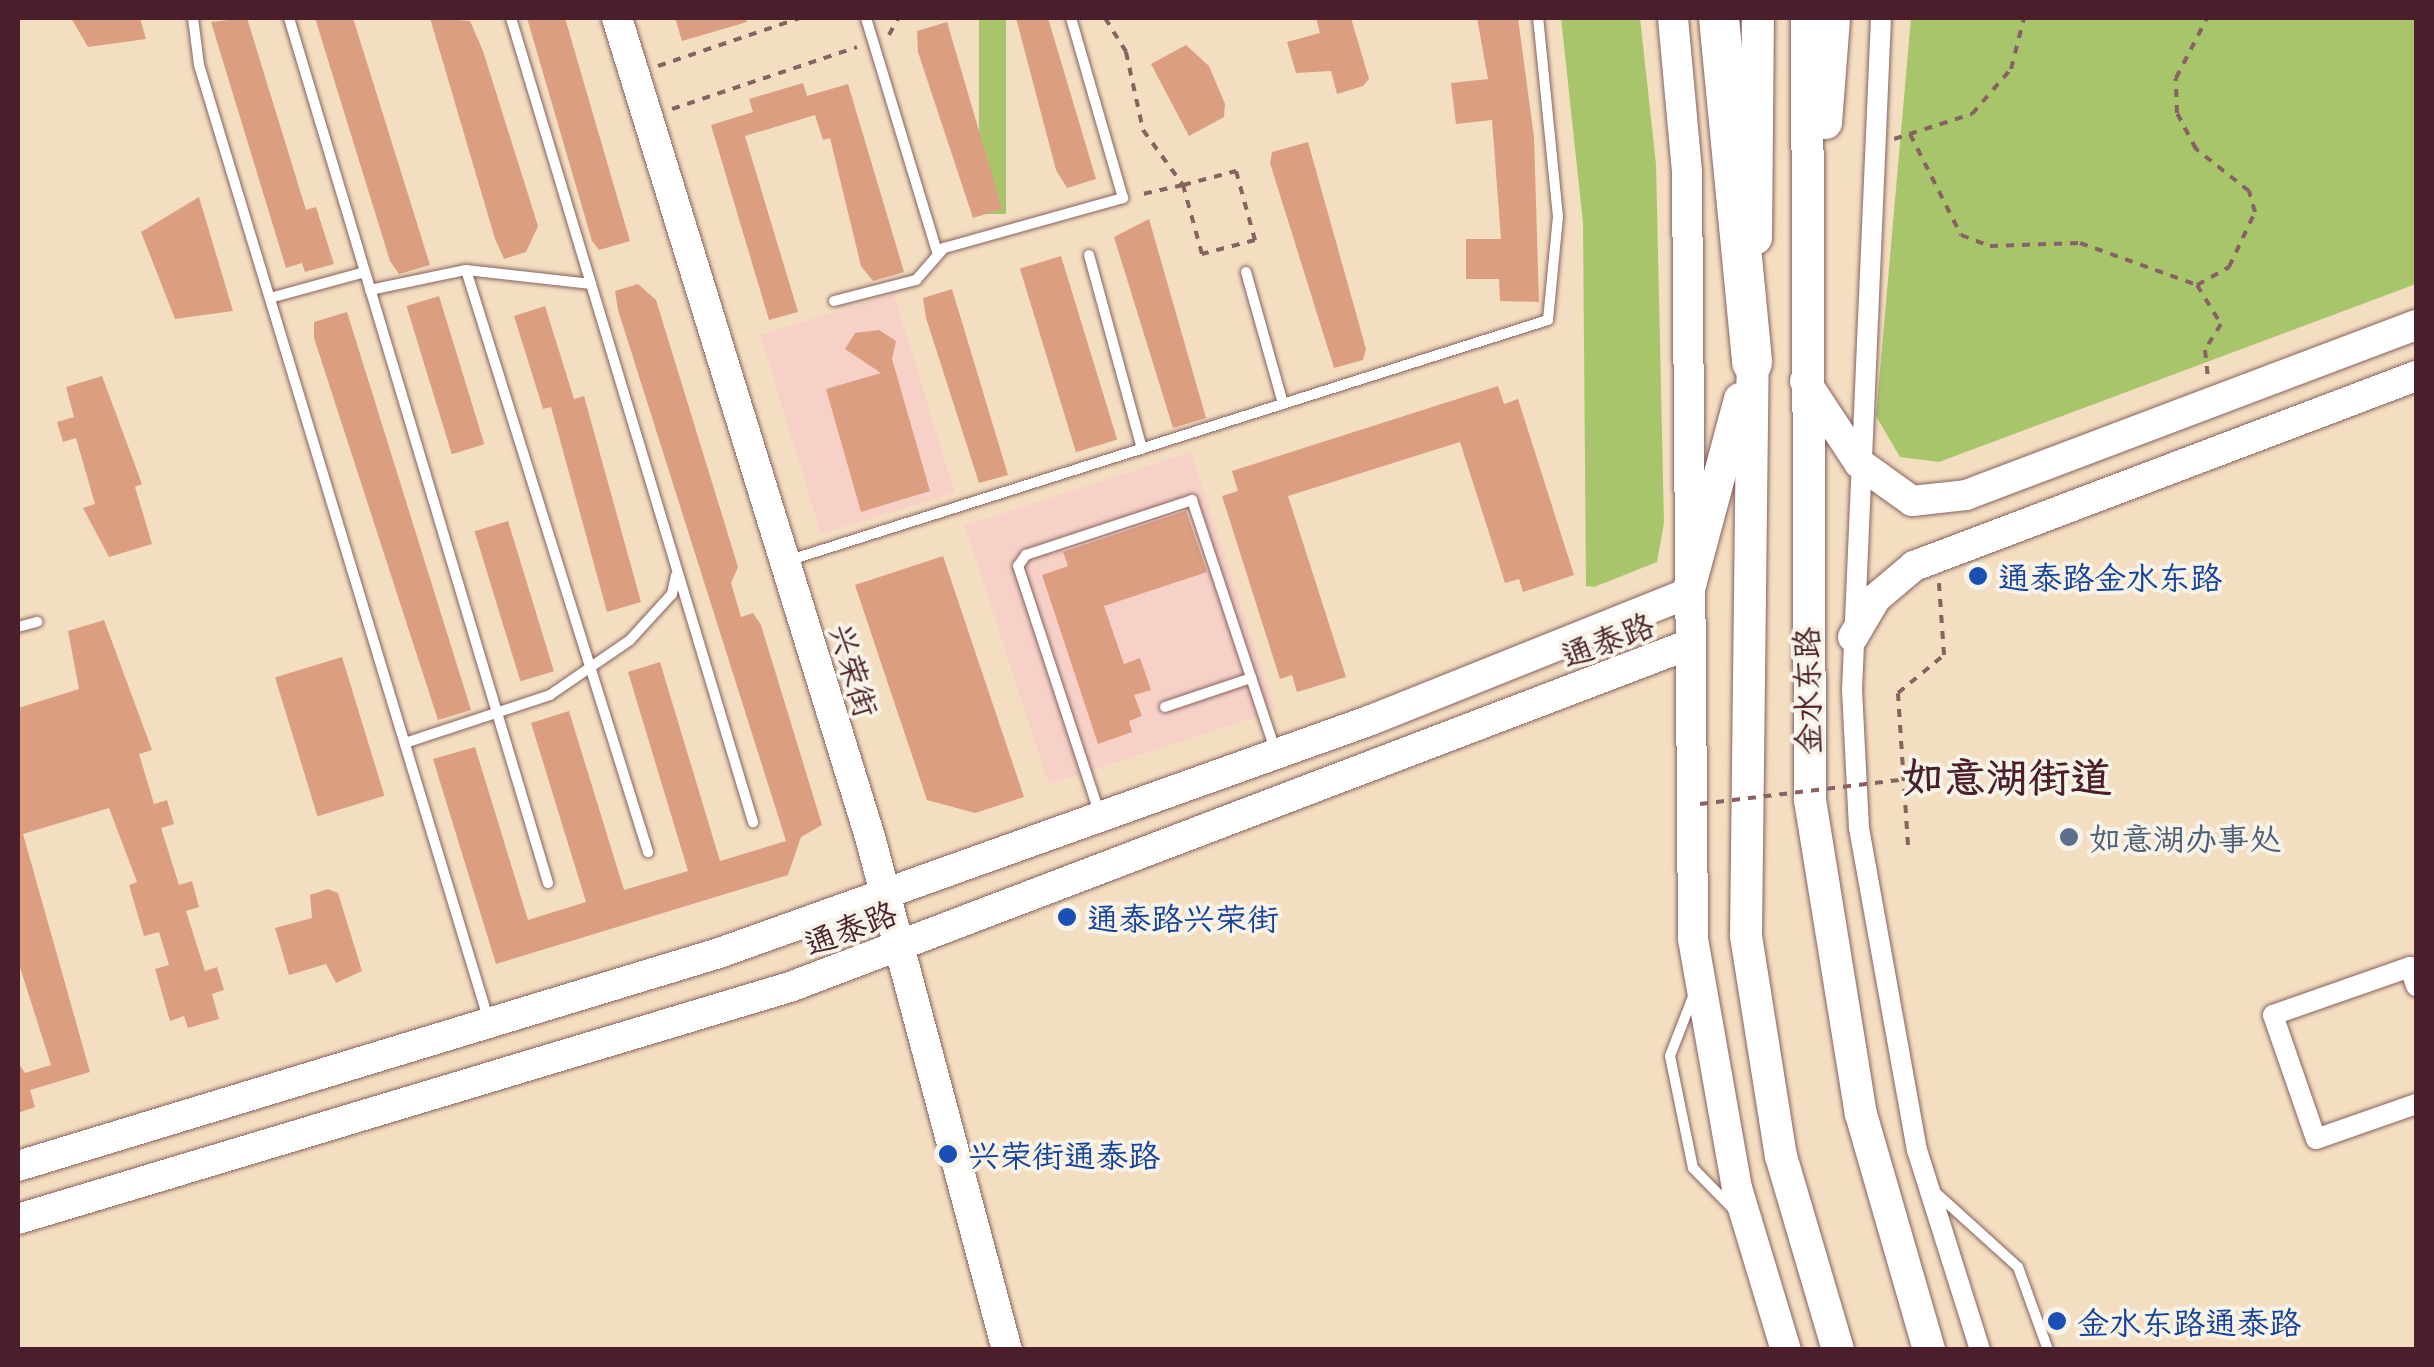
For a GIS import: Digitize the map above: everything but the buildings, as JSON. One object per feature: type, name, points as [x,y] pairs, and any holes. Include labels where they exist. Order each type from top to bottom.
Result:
[{"type":"highway","points":[[1719,18],[1752,362]]},
{"type":"main road","name":"金水东路","points":[[1758,18],[1746,936],[1781,1156],[1838,1350]]},
{"type":"main road","name":"金水东路","points":[[1807,18],[1804,685],[1818,872],[1861,1114],[1929,1350]]},
{"type":"main road","points":[[1804,381],[1834,18]]},
{"type":"main road","points":[[1688,593],[1752,362]]},
{"type":"street","name":"兴荣街","points":[[617,18],[902,946],[1007,1350]]},
{"type":"street","points":[[1673,18],[1687,172],[1688,645],[1698,984],[1746,1223],[1786,1350]]},
{"type":"street","points":[[1881,18],[1869,147],[1853,637],[1859,828],[1926,1184],[1980,1350]]},
{"type":"street","points":[[1804,381],[1859,462],[1912,501],[1966,495],[2416,326]]},
{"type":"street","points":[[1853,637],[1876,598],[1936,557],[2416,376]]},
{"type":"street","name":"通泰路","points":[[18,1166],[490,1026],[886,894],[1277,754],[1688,593]]},
{"type":"street","name":"通泰路","points":[[18,1218],[594,1051],[902,946],[1688,645]]},
{"type":"street","points":[[2415,1110],[2316,1139],[2272,1014],[2410,967],[2416,986]]},
{"type":"lane","points":[[193,18],[270,298],[490,1026]]},
{"type":"lane","points":[[289,18],[548,883]]},
{"type":"lane","points":[[511,18],[753,822]]},
{"type":"lane","points":[[866,18],[937,252]]},
{"type":"lane","points":[[834,301],[916,280],[937,252],[1123,198],[1071,18]]},
{"type":"lane","points":[[785,562],[1548,320],[1558,217],[1538,18]]},
{"type":"lane","points":[[1089,256],[1142,449]]},
{"type":"lane","points":[[370,290],[466,270],[591,284]]},
{"type":"lane","points":[[466,270],[648,852]]},
{"type":"lane","points":[[270,298],[365,272]]},
{"type":"lane","points":[[1246,272],[1283,404]]},
{"type":"lane","points":[[1101,818],[1018,566],[1026,555],[1192,500],[1277,754]]},
{"type":"lane","points":[[404,744],[498,716],[590,667],[658,614],[677,569]]},
{"type":"lane","points":[[18,628],[37,622]]},
{"type":"lane","points":[[1165,707],[1252,678]]},
{"type":"lane","points":[[1926,1184],[2018,1267],[2048,1350]]},
{"type":"path","points":[[634,74],[800,18]]},
{"type":"path","points":[[647,117],[873,42],[898,18]]},
{"type":"path","points":[[1105,18],[1126,52],[1144,130],[1184,185],[1202,254],[1255,240],[1236,170],[1184,185],[1123,198]]},
{"type":"path","points":[[1869,147],[1972,114],[2011,69],[2024,18]]},
{"type":"path","points":[[2197,285],[2229,267],[2256,212],[2250,191],[2196,149],[2177,113],[2176,78],[2207,18]]},
{"type":"path","points":[[1910,134],[1961,236],[1990,246],[2080,243],[2197,285],[2220,324],[2204,350],[2212,402]]},
{"type":"path","points":[[1908,845],[1908,779],[1898,693],[1944,656],[1936,557]]},
{"type":"path","points":[[1700,804],[1908,779]]},
{"type":"shaded area","points":[[894,294],[955,493],[821,534],[760,335]]},
{"type":"shaded area","points":[[1191,452],[1275,711],[1049,784],[965,526]]},
{"type":"green space","points":[[979,18],[1006,18],[1006,214],[979,214]]},
{"type":"green space","points":[[1561,18],[1640,18],[1656,164],[1664,523],[1657,562],[1594,587],[1586,586],[1583,223]]},
{"type":"green space","points":[[1911,18],[2416,18],[2416,284],[1939,462],[1900,457],[1876,416]]},
{"type":"place","name":"通泰路金水东路","points":[[1978,576]]},
{"type":"place","name":"如意湖办事处","points":[[2069,837]]},
{"type":"place","name":"通泰路兴荣街","points":[[1067,917]]},
{"type":"place","name":"兴荣街通泰路","points":[[948,1154]]},
{"type":"place","name":"金水东路通泰路","points":[[2057,1321]]},
{"type":"district","name":"如意湖街道","points":[[2007,775]]}]
